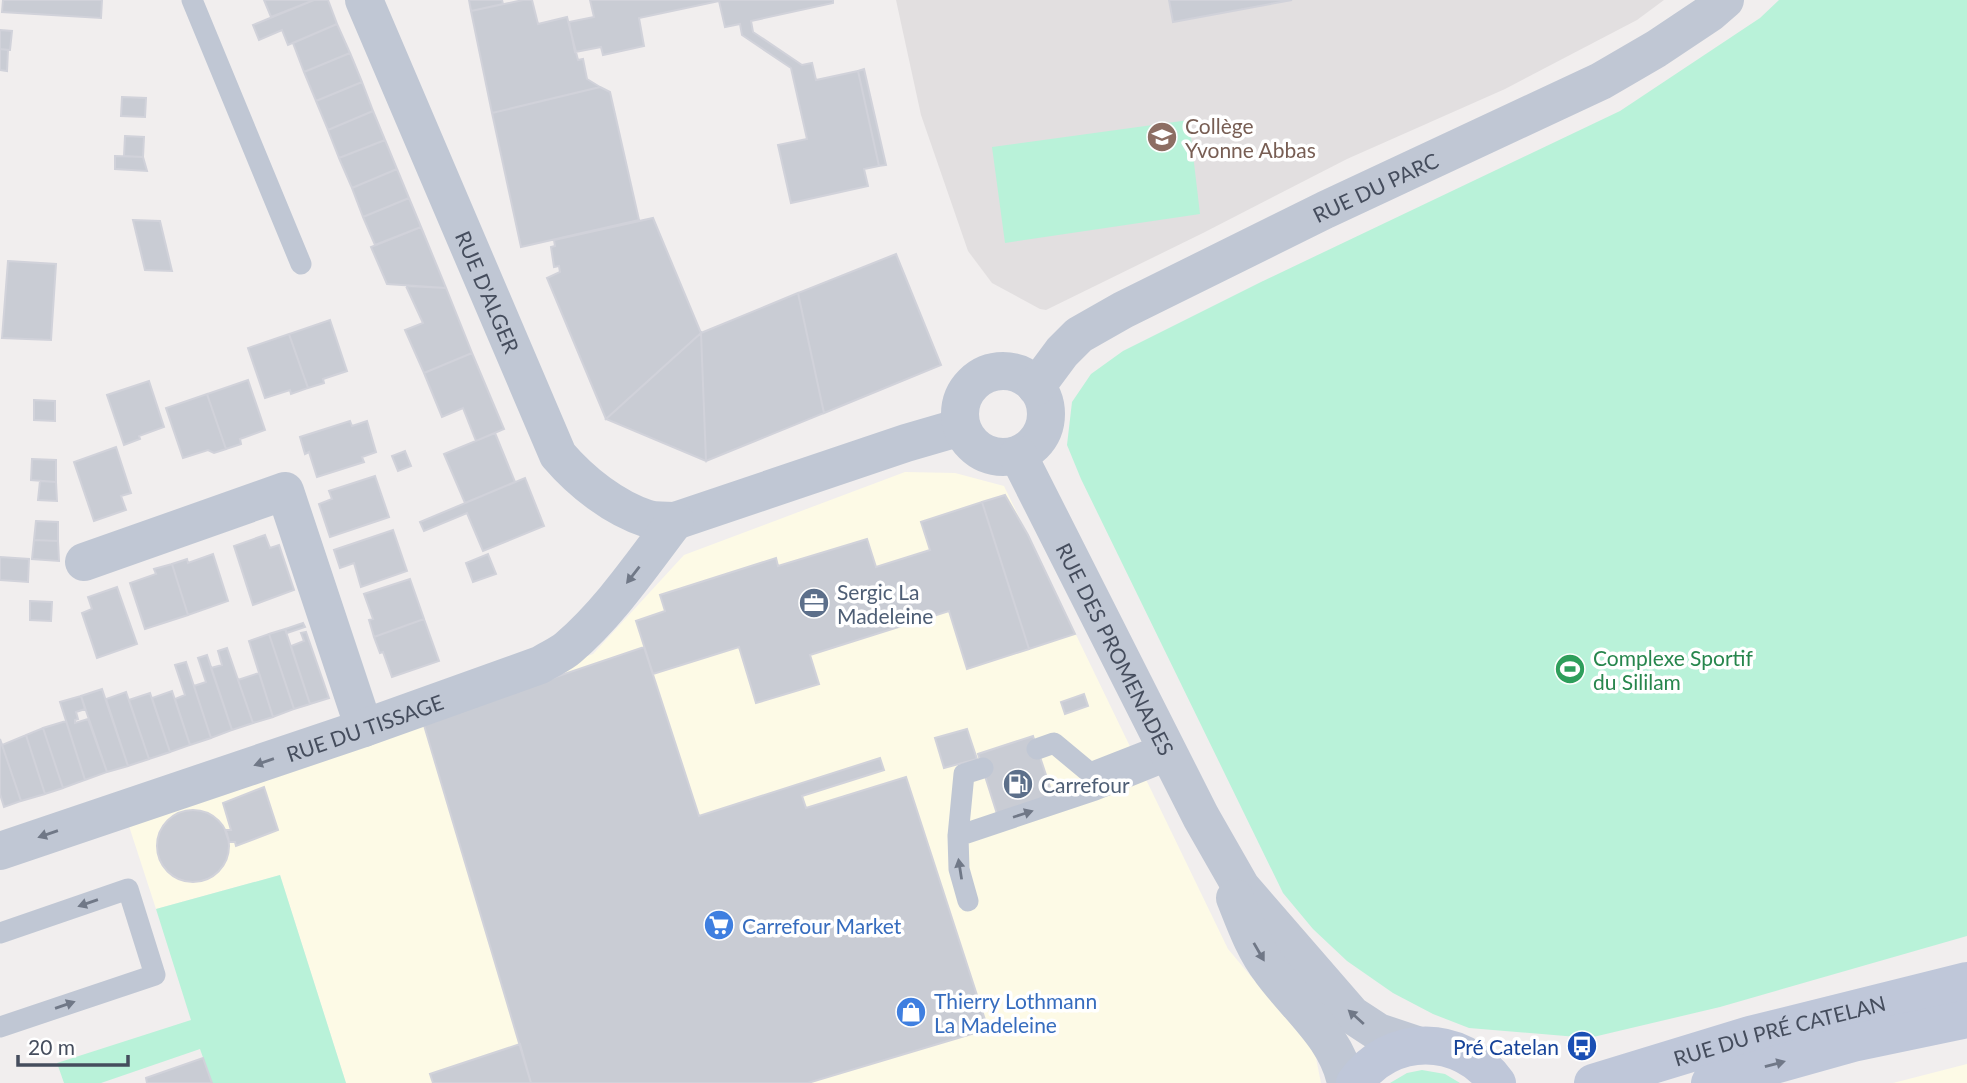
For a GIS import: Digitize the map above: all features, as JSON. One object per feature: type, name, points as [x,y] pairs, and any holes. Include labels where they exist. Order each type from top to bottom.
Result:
[{"type":"street","name":"RUE D'ALGER","points":[[364,0],[558,455],[579,477],[626,509],[650,520],[675,521]]},
{"type":"street","name":"RUE DU PARC","points":[[1036,387],[1062,352],[1079,335],[1123,310],[1325,209],[1601,81],[1667,42],[1725,0]]},
{"type":"street","points":[[996,371],[1012,372],[1026,377],[1036,387],[1044,398],[1045,426],[1030,448],[1018,455],[1004,458],[990,456],[967,439],[959,412],[970,384],[996,371]]},
{"type":"street","points":[[675,521],[961,426]]},
{"type":"street","name":"RUE DES PROMENADES","points":[[1018,455],[1215,844],[1241,887],[1352,1015],[1378,1032],[1417,1045]]},
{"type":"street","points":[[84,562],[285,491],[364,728]]},
{"type":"street","name":"RUE DU TISSAGE","points":[[0,850],[364,728],[540,665],[566,650],[618,594],[675,521]]},
{"type":"street","name":"RUE DES PROMENADES","points":[[1215,844],[1257,949],[1276,978],[1329,1041],[1336,1052],[1346,1083]]},
{"type":"street","name":"RUE DU PRÉ CATELAN","points":[[1593,1083],[1750,1035],[1967,981]]},
{"type":"street","name":"RUE DU PRÉ CATELAN","points":[[1710,1083],[1853,1043],[1967,1018]]},
{"type":"street","points":[[1355,1083],[1372,1063],[1383,1056],[1417,1045],[1442,1046],[1465,1054],[1485,1069],[1496,1083]]},
{"type":"lane","points":[[192,0],[301,264]]},
{"type":"lane","points":[[1037,749],[1054,743],[1090,773],[1168,751]]},
{"type":"lane","points":[[958,835],[1095,790],[1168,751]]},
{"type":"lane","points":[[968,901],[959,869],[958,835],[964,774],[983,768]]},
{"type":"lane","points":[[0,933],[128,889],[155,975],[0,1027]]},
{"type":"shaded area","name":"Collège Yvonne Abbas","points":[[896,0],[1664,0],[1637,20],[1505,89],[1347,159],[1046,310],[992,283],[968,251],[921,115]]},
{"type":"shaded area","points":[[905,472],[955,473],[1004,486],[1228,949],[1315,1053],[1321,1083],[346,1083],[280,875],[156,909],[128,823],[593,654],[684,555]]},
{"type":"shaded area","points":[[1967,1064],[1967,1083],[1893,1083]]},
{"type":"green space","name":"Complexe Sportif du Sililam","points":[[1779,0],[1967,0],[1967,936],[1720,1007],[1589,1038],[1469,1028],[1433,1014],[1393,993],[1347,961],[1313,929],[1283,893],[1081,479],[1067,445],[1072,402],[1091,374],[1123,351],[1261,282],[1620,111],[1760,18]]},
{"type":"green space","points":[[1189,120],[1200,214],[1005,243],[992,147]]},
{"type":"green space","points":[[280,875],[346,1083],[212,1083],[200,1049],[101,1083],[64,1083],[57,1063],[191,1020],[156,909]]},
{"type":"green space","points":[[1422,1070],[1445,1074],[1460,1083],[1390,1083],[1407,1073]]},
{"type":"building","points":[[3,0],[102,0],[101,18],[2,12]]},
{"type":"building","points":[[264,0],[314,0],[271,17]]},
{"type":"building","points":[[314,0],[328,0],[337,24],[288,45],[282,30],[259,40],[253,25]]},
{"type":"building","points":[[469,0],[502,0],[503,4],[471,11]]},
{"type":"building","points":[[532,0],[538,24],[567,17],[578,60],[583,59],[587,79],[600,87],[492,113],[471,11]]},
{"type":"building","points":[[590,0],[833,0],[833,3],[751,21],[753,32],[802,65],[812,63],[816,80],[858,71],[879,166],[864,169],[868,186],[791,203],[778,145],[807,139],[791,68],[742,35],[740,24],[725,27],[719,1],[639,18],[644,46],[603,55],[601,47],[575,52],[569,22],[594,17]]},
{"type":"building","points":[[1169,0],[1292,0],[1173,22]]},
{"type":"building","points":[[337,24],[350,53],[304,72],[293,43]]},
{"type":"building","points":[[0,30],[12,31],[10,50],[0,49]]},
{"type":"building","points":[[0,49],[8,50],[7,71],[0,70]]},
{"type":"building","points":[[350,53],[362,82],[316,101],[304,72]]},
{"type":"building","points":[[864,69],[886,165],[879,166],[858,71]]},
{"type":"building","points":[[362,82],[373,111],[328,130],[316,101]]},
{"type":"building","points":[[600,87],[610,92],[639,220],[521,247],[492,113]]},
{"type":"building","points":[[122,97],[146,98],[145,117],[121,116]]},
{"type":"building","points":[[373,111],[385,140],[339,158],[328,130]]},
{"type":"building","points":[[125,136],[144,137],[143,157],[124,156]]},
{"type":"building","points":[[385,140],[397,169],[352,188],[339,158]]},
{"type":"building","points":[[115,156],[143,157],[147,171],[115,169]]},
{"type":"building","points":[[397,169],[409,198],[363,217],[352,188]]},
{"type":"building","points":[[409,198],[421,227],[375,245],[363,217]]},
{"type":"building","points":[[653,218],[701,333],[606,419],[547,278],[560,272],[559,266],[554,267],[551,247],[555,246],[554,240]]},
{"type":"building","points":[[133,220],[160,221],[172,271],[145,270]]},
{"type":"building","points":[[421,227],[446,288],[387,284],[371,247]]},
{"type":"building","points":[[896,254],[941,365],[824,413],[798,293]]},
{"type":"building","points":[[8,261],[56,264],[51,340],[2,338]]},
{"type":"building","points":[[406,286],[446,288],[472,353],[424,373],[405,330],[423,323]]},
{"type":"building","points":[[798,293],[824,413],[706,461],[701,333]]},
{"type":"building","points":[[330,320],[347,371],[323,379],[324,383],[308,388],[289,334]]},
{"type":"building","points":[[701,333],[706,461],[606,419]]},
{"type":"building","points":[[289,334],[308,388],[291,394],[290,390],[265,398],[248,348]]},
{"type":"building","points":[[472,353],[504,429],[476,441],[463,408],[442,417],[424,373]]},
{"type":"building","points":[[248,380],[265,430],[240,439],[241,444],[226,449],[207,394]]},
{"type":"building","points":[[149,381],[164,427],[124,445],[107,395]]},
{"type":"building","points":[[207,394],[226,449],[214,453],[208,450],[183,458],[166,408]]},
{"type":"building","points":[[34,400],[55,401],[55,421],[34,420]]},
{"type":"building","points":[[350,421],[352,426],[367,421],[376,452],[362,457],[364,462],[317,477],[309,452],[305,454],[300,437]]},
{"type":"building","points":[[495,433],[515,482],[465,503],[444,454]]},
{"type":"building","points":[[116,447],[131,493],[121,496],[126,510],[94,521],[74,462]]},
{"type":"building","points":[[405,451],[411,466],[398,471],[392,456]]},
{"type":"building","points":[[32,459],[56,460],[56,482],[31,480]]},
{"type":"building","points":[[375,476],[389,517],[330,537],[319,504],[332,499],[329,491]]},
{"type":"building","points":[[525,478],[544,526],[483,551],[467,513],[424,531],[420,522]]},
{"type":"building","points":[[40,481],[56,482],[57,501],[38,500]]},
{"type":"building","points":[[1005,495],[1028,535],[1075,634],[1029,649],[982,502]]},
{"type":"building","points":[[982,502],[1029,649],[967,669],[949,611],[810,655],[819,684],[756,703],[739,647],[653,674],[636,621],[665,611],[660,595],[776,558],[778,566],[867,539],[876,567],[930,550],[921,522]]},
{"type":"building","points":[[36,521],[58,522],[58,541],[34,540]]},
{"type":"building","points":[[393,530],[407,571],[361,587],[354,563],[340,568],[334,550]]},
{"type":"building","points":[[265,535],[270,548],[279,545],[294,590],[253,605],[234,546]]},
{"type":"building","points":[[34,540],[58,541],[59,561],[32,559]]},
{"type":"building","points":[[213,554],[228,601],[188,615],[172,564],[187,559],[188,563]]},
{"type":"building","points":[[488,554],[496,574],[473,582],[466,563]]},
{"type":"building","points":[[0,557],[29,559],[28,582],[0,580]]},
{"type":"building","points":[[172,564],[188,615],[145,629],[130,583],[156,574],[154,569]]},
{"type":"building","points":[[410,579],[424,619],[374,637],[369,620],[373,619],[364,594]]},
{"type":"building","points":[[117,587],[137,644],[97,658],[82,613],[92,609],[88,597]]},
{"type":"building","points":[[30,601],[52,602],[51,621],[30,620]]},
{"type":"building","points":[[424,619],[439,661],[392,677],[374,637]]},
{"type":"building","points":[[303,623],[305,627],[287,633],[285,629]]},
{"type":"building","points":[[285,629],[310,704],[294,709],[269,634]]},
{"type":"building","points":[[306,632],[329,698],[310,704],[291,646],[304,641],[301,633]]},
{"type":"building","points":[[269,634],[294,709],[273,717],[249,641]]},
{"type":"building","name":"Carrefour Market","points":[[644,647],[699,816],[880,758],[884,770],[802,796],[806,808],[906,777],[988,1029],[808,1083],[531,1083],[423,722]]},
{"type":"building","points":[[227,648],[253,723],[232,730],[211,668],[222,665],[218,651]]},
{"type":"building","points":[[207,655],[232,730],[211,738],[194,686],[206,682],[198,658]]},
{"type":"building","points":[[186,662],[211,738],[190,745],[175,699],[185,695],[175,665]]},
{"type":"building","points":[[259,673],[273,717],[253,723],[238,680]]},
{"type":"building","points":[[102,689],[128,766],[107,772],[81,696]]},
{"type":"building","points":[[172,691],[190,745],[170,752],[152,698]]},
{"type":"building","points":[[126,692],[149,759],[128,766],[106,699]]},
{"type":"building","points":[[150,693],[170,752],[149,759],[129,700]]},
{"type":"building","points":[[1084,694],[1088,706],[1065,714],[1061,702]]},
{"type":"building","points":[[81,696],[85,709],[76,712],[78,719],[75,723],[88,719],[107,772],[85,780],[60,702]]},
{"type":"building","points":[[66,721],[85,780],[63,788],[43,728]]},
{"type":"building","points":[[43,728],[63,788],[45,794],[26,735]]},
{"type":"building","points":[[967,729],[977,759],[944,768],[935,738]]},
{"type":"building","points":[[26,735],[45,794],[21,801],[2,745]]},
{"type":"building","name":"Carrefour","points":[[1033,736],[1054,799],[998,817],[978,754]]},
{"type":"building","points":[[0,739],[21,801],[4,807],[0,794]]},
{"type":"building","points":[[264,787],[278,830],[236,846],[235,842],[229,842],[225,830],[231,830],[223,803]]},
{"type":"building","points":[[193,810],[213,816],[223,826],[229,846],[223,866],[213,876],[193,882],[173,876],[163,866],[157,846],[163,826],[173,816]]},
{"type":"building","points":[[520,1044],[531,1083],[433,1083],[430,1074]]},
{"type":"building","points":[[203,1058],[212,1083],[147,1083],[146,1078]]},
{"type":"place","name":"Collège Yvonne Abbas","points":[[1162,137]]},
{"type":"place","name":"Sergic La Madeleine","points":[[814,603]]},
{"type":"place","name":"Complexe Sportif du Sililam","points":[[1570,669]]},
{"type":"place","name":"Carrefour","points":[[1018,784]]},
{"type":"place","name":"Carrefour Market","points":[[719,925]]},
{"type":"place","name":"Thierry Lothmann La Madeleine","points":[[911,1012]]},
{"type":"place","name":"Pré Catelan","points":[[1582,1046]]}]
